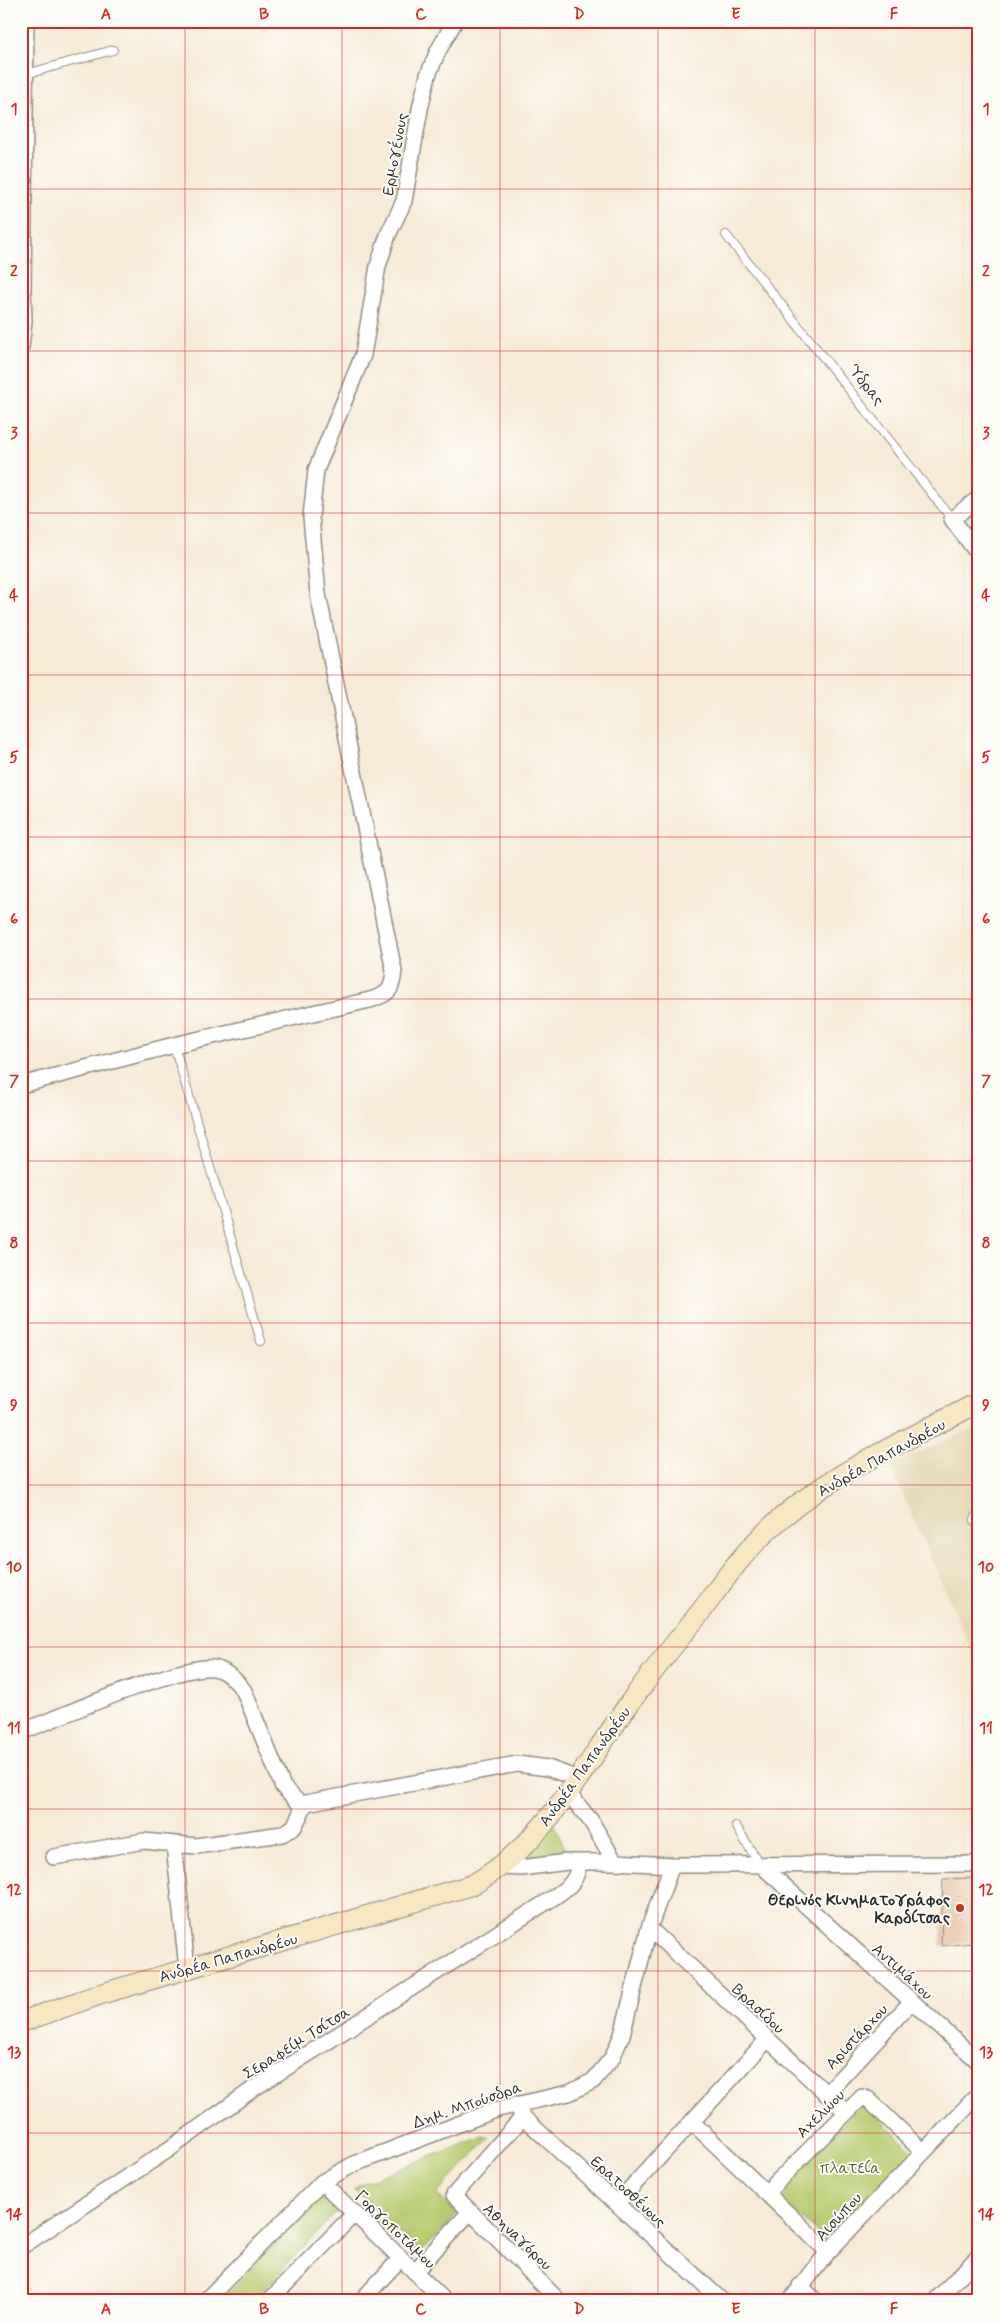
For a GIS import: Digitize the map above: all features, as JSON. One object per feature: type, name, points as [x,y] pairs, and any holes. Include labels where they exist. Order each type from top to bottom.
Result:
[{"type":"main road","name":"Ανδρέα Παπανδρέου","points":[[21,2022],[101,1994],[472,1885],[500,1867],[542,1826],[573,1786],[629,1704],[742,1557],[766,1532],[815,1493],[858,1466],[979,1402]]},
{"type":"street","points":[[21,347],[24,321],[26,21]]},
{"type":"street","name":"Ερμογένους","points":[[21,1085],[174,1045],[370,1000],[386,995],[392,985],[394,971],[318,594],[311,517],[316,470],[363,355],[378,266],[388,235],[404,201],[426,80],[438,52],[455,21]]},
{"type":"street","points":[[952,519],[979,498]]},
{"type":"street","name":"Ύδρας","points":[[952,519],[979,555]]},
{"type":"street","points":[[21,1732],[183,1672],[214,1668],[233,1678],[244,1691],[283,1787],[297,1803],[305,1804],[517,1764],[548,1768],[573,1786],[615,1862]]},
{"type":"street","points":[[54,1857],[144,1841],[196,1846],[282,1834],[294,1827],[305,1804]]},
{"type":"street","points":[[174,1844],[187,1969]]},
{"type":"street","points":[[500,1867],[521,1868],[579,1862],[672,1865],[979,1864]]},
{"type":"street","name":"Σεραφείμ Τσίτσα","points":[[21,2247],[168,2150],[253,2089],[548,1901],[574,1881],[578,1875],[579,1862]]},
{"type":"street","name":"Δημ. Μπούσδρα","points":[[205,2301],[322,2182],[362,2161],[578,2090],[593,2081],[607,2066],[622,2035],[649,1928],[672,1865]]},
{"type":"street","name":"Αντιμάχου","points":[[760,1865],[979,2062]]},
{"type":"street","name":"Βρασίδου","points":[[649,1928],[846,2112]]},
{"type":"street","name":"Αριστάρχου","points":[[826,2094],[911,2002]]},
{"type":"street","points":[[617,2204],[767,2040]]},
{"type":"street","name":"Αισώπου","points":[[790,2301],[828,2252],[979,2094]]},
{"type":"street","name":"Αχελώου","points":[[766,2193],[859,2099],[866,2098],[923,2152]]},
{"type":"street","name":"Αθηναγόρου","points":[[520,2110],[454,2194],[469,2213],[559,2301]]},
{"type":"street","name":"Ερατοσθένους","points":[[520,2110],[617,2204],[722,2301]]},
{"type":"street","points":[[692,2122],[828,2252]]},
{"type":"street","name":"Γοργοποτάμου","points":[[322,2182],[445,2301]]},
{"type":"street","points":[[269,2301],[354,2213]]},
{"type":"street","points":[[415,2271],[469,2213]]},
{"type":"street","points":[[934,2301],[979,2256]]},
{"type":"street","points":[[361,2301],[401,2258]]},
{"type":"street","points":[[800,2286],[816,2301]]},
{"type":"lane","points":[[26,74],[113,50]]},
{"type":"lane","name":"Ύδρας","points":[[726,236],[952,519]]},
{"type":"lane","points":[[174,1045],[261,1341]]},
{"type":"lane","points":[[979,1510],[975,1520],[979,1528]]},
{"type":"lane","points":[[736,1826],[760,1865]]},
{"type":"shaded area","points":[[979,1426],[979,1668],[890,1465]]},
{"type":"green space","points":[[554,1823],[566,1853],[532,1856],[528,1850]]},
{"type":"green space","name":"πλατεία","points":[[863,2103],[914,2152],[827,2242],[774,2193]]},
{"type":"green space","points":[[484,2136],[489,2138],[437,2194],[457,2214],[420,2253],[355,2190],[360,2184]]},
{"type":"green space","points":[[318,2195],[337,2211],[253,2301],[221,2301]]},
{"type":"building","name":"Θερινός Κινηματογράφος Καρδίτσας","points":[[974,1878],[976,1890],[979,1890],[979,1925],[973,1926],[972,1943],[941,1946],[943,1879]]},
{"type":"place","name":"Θερινός Κινηματογράφος Καρδίτσας","points":[[960,1908]]}]
